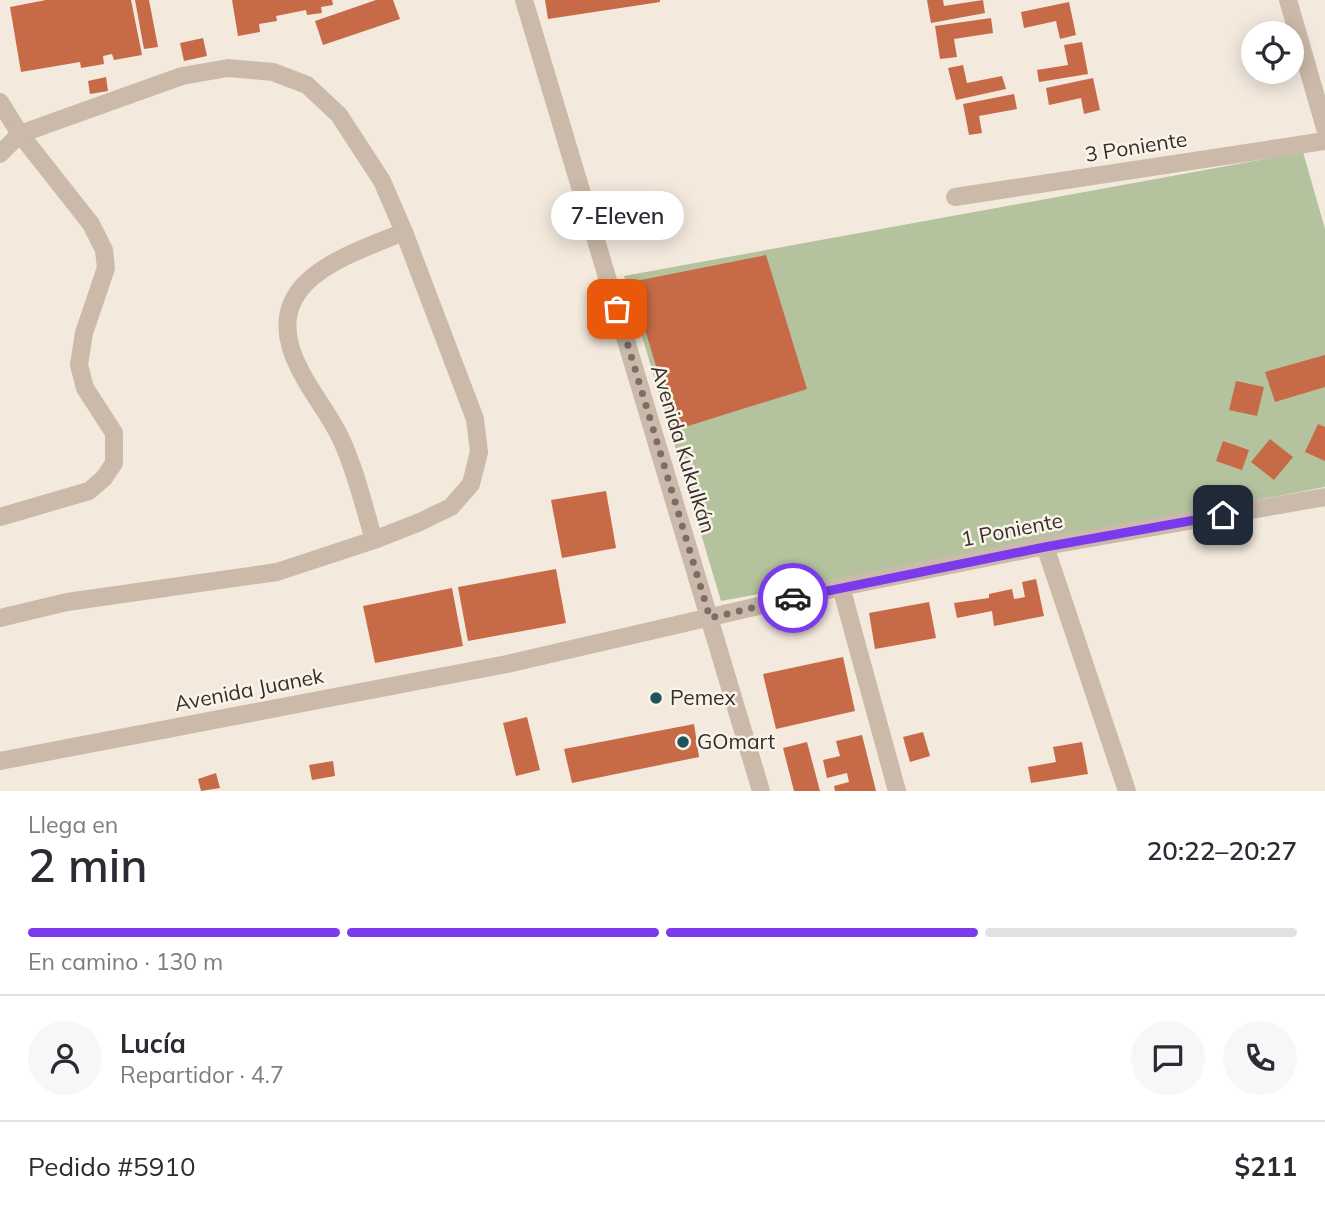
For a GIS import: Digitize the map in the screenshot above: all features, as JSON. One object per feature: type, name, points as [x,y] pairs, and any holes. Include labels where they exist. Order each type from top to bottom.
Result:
[{"type":"street","name":"Avenida Kukulkán","points":[[524,0],[761,791]]},
{"type":"street","points":[[1288,0],[1325,128]]},
{"type":"street","points":[[0,154],[20,134],[182,76],[228,68],[273,72],[307,85],[339,115],[382,181],[475,419],[479,452],[471,484],[451,507],[374,540],[277,572],[66,602],[0,618]]},
{"type":"street","points":[[0,102],[20,134],[91,224],[104,250],[106,268],[85,333],[79,365],[85,388],[114,433],[114,463],[104,478],[89,491],[0,517]]},
{"type":"street","name":"3 Poniente","points":[[955,198],[1325,141]]},
{"type":"street","points":[[374,540],[340,438],[299,369],[286,333],[294,295],[316,272],[352,253],[404,232]]},
{"type":"street","name":"1 Poniente","points":[[710,618],[841,587],[1325,497]]},
{"type":"street","points":[[1045,547],[1126,791]]},
{"type":"street","points":[[841,587],[897,791]]},
{"type":"street","name":"Avenida Juanek","points":[[0,761],[507,664],[710,618]]},
{"type":"green space","points":[[1303,152],[1325,229],[1325,487],[721,601],[624,276]]},
{"type":"building","points":[[46,0],[131,0],[142,55],[114,60],[112,54],[103,56],[104,64],[81,68],[80,62],[21,72],[10,7]]},
{"type":"building","points":[[135,0],[149,0],[158,47],[144,49]]},
{"type":"building","points":[[232,0],[332,0],[333,5],[321,7],[322,13],[307,15],[306,10],[276,16],[277,21],[259,24],[260,32],[238,36]]},
{"type":"building","points":[[376,0],[393,0],[400,19],[323,45],[315,21]]},
{"type":"building","points":[[545,0],[660,0],[660,2],[548,19]]},
{"type":"building","points":[[927,0],[943,0],[944,6],[983,0],[985,13],[931,23]]},
{"type":"building","points":[[1069,2],[1076,35],[1060,39],[1056,21],[1024,28],[1021,12]]},
{"type":"building","points":[[991,18],[993,33],[954,39],[957,57],[940,59],[935,26]]},
{"type":"building","points":[[203,38],[207,56],[184,61],[180,43]]},
{"type":"building","points":[[1082,42],[1088,74],[1039,82],[1037,70],[1068,65],[1064,45]]},
{"type":"building","points":[[963,65],[967,83],[1002,76],[1006,89],[956,100],[948,68]]},
{"type":"building","points":[[106,77],[108,91],[90,94],[88,81]]},
{"type":"building","points":[[1093,78],[1100,110],[1084,114],[1081,98],[1049,105],[1046,88]]},
{"type":"building","points":[[1014,94],[1017,109],[979,116],[982,133],[969,135],[963,104]]},
{"type":"building","points":[[766,255],[807,389],[675,430],[631,282]]},
{"type":"building","points":[[1325,355],[1325,387],[1275,402],[1265,372]]},
{"type":"building","points":[[1236,381],[1264,387],[1257,416],[1229,410]]},
{"type":"building","points":[[1318,424],[1325,427],[1325,461],[1305,452]]},
{"type":"building","points":[[1270,439],[1293,457],[1274,480],[1251,462]]},
{"type":"building","points":[[1223,441],[1249,450],[1242,470],[1216,461]]},
{"type":"building","points":[[606,491],[616,548],[562,558],[551,500]]},
{"type":"building","points":[[556,569],[566,623],[468,641],[458,587]]},
{"type":"building","points":[[1036,579],[1044,616],[994,626],[992,611],[957,618],[954,603],[989,598],[989,594],[1012,589],[1014,599],[1025,597],[1022,582]]},
{"type":"building","points":[[452,588],[463,646],[375,663],[363,606]]},
{"type":"building","points":[[929,602],[936,638],[875,649],[869,613]]},
{"type":"building","points":[[843,657],[855,711],[776,729],[763,674]]},
{"type":"building","points":[[527,717],[540,770],[516,776],[503,723]]},
{"type":"building","points":[[694,724],[699,757],[572,783],[564,749]]},
{"type":"building","points":[[923,732],[930,756],[910,762],[903,737]]},
{"type":"building","points":[[862,735],[876,791],[835,791],[834,786],[849,782],[847,773],[827,778],[823,760],[840,756],[836,741]]},
{"type":"building","points":[[807,742],[820,791],[794,791],[783,748]]},
{"type":"building","points":[[1082,742],[1088,774],[1031,783],[1028,767],[1056,762],[1053,747]]},
{"type":"building","points":[[333,761],[335,776],[312,780],[309,765]]},
{"type":"building","points":[[216,773],[220,788],[201,791],[198,779]]},
{"type":"way so far","points":[[617,309],[710,618],[793,598]]},
{"type":"place","name":"7-Eleven","points":[[617,309]]},
{"type":"place","name":"Pemex","points":[[656,698]]},
{"type":"place","name":"GOmart","points":[[683,742]]},
{"type":"route","points":[[793,598],[1045,547],[1223,515]]}]
